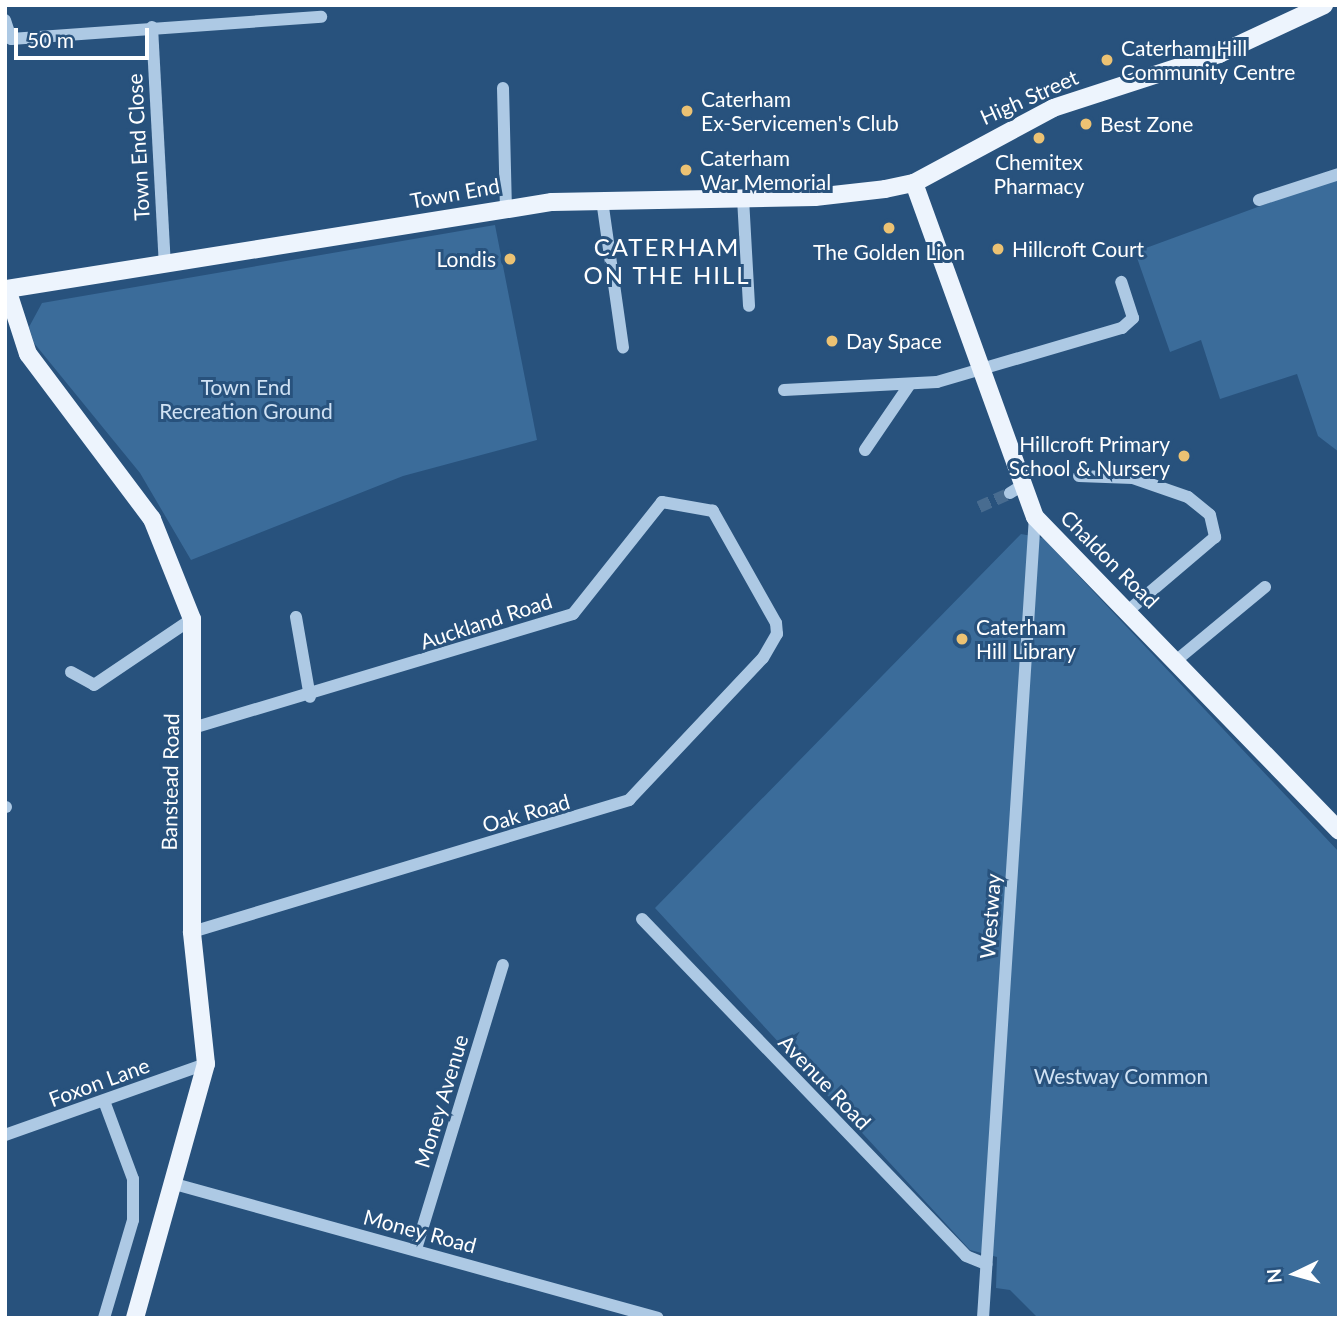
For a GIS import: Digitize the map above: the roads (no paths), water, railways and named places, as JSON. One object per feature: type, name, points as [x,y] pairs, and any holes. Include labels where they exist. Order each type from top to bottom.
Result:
[{"type":"main road","name":"High Street","points":[[914,183],[1053,108],[1219,54],[1324,5]]},
{"type":"main road","name":"Town End","points":[[6,289],[506,207],[602,200],[827,196],[914,183]]},
{"type":"main road","name":"Chaldon Road","points":[[914,183],[978,368],[1016,489],[1035,517],[1178,659],[1339,831]]},
{"type":"main road","name":"Banstead Road","points":[[6,289],[27,354],[152,519],[192,619],[192,932],[206,1064],[135,1318]]},
{"type":"street","points":[[5,20],[11,39],[321,17]]},
{"type":"street","name":"Town End Close","points":[[152,27],[165,265]]},
{"type":"street","points":[[503,88],[506,207]]},
{"type":"street","points":[[1259,200],[1339,174]]},
{"type":"street","points":[[743,198],[749,306]]},
{"type":"street","points":[[602,200],[623,348]]},
{"type":"street","points":[[785,390],[910,384],[1122,328],[1133,318],[1121,282]]},
{"type":"street","points":[[864,450],[910,384]]},
{"type":"street","points":[[1079,476],[1133,478],[1188,497],[1210,515],[1215,537],[1129,610]]},
{"type":"street","name":"Auckland Road","points":[[194,728],[310,697],[573,614],[662,502],[713,511],[769,609]]},
{"type":"street","name":"Westway","points":[[983,1318],[1035,517]]},
{"type":"street","points":[[1178,659],[1265,587]]},
{"type":"street","name":"Oak Road","points":[[192,932],[629,800],[773,645],[776,623],[769,609]]},
{"type":"street","points":[[296,617],[310,697]]},
{"type":"street","points":[[71,672],[94,685],[192,619]]},
{"type":"street","name":"Avenue Road","points":[[642,919],[966,1256],[986,1264]]},
{"type":"street","name":"Money Avenue","points":[[415,1249],[503,965]]},
{"type":"street","name":"Foxon Lane","points":[[5,1135],[206,1064]]},
{"type":"street","points":[[104,1101],[133,1180],[133,1220],[104,1318]]},
{"type":"street","name":"Money Road","points":[[171,1183],[658,1318]]},
{"type":"tunnel","points":[[979,507],[1010,493]]},
{"type":"place","name":"Caterham Hill Community Centre","points":[[1107,60]]},
{"type":"place","name":"Caterham Ex-Servicemen's Club","points":[[687,111]]},
{"type":"place","name":"Best Zone","points":[[1086,124]]},
{"type":"place","name":"Chemitex Pharmacy","points":[[1039,138]]},
{"type":"place","name":"Caterham War Memorial","points":[[686,170]]},
{"type":"place","name":"The Golden Lion","points":[[889,228]]},
{"type":"place","name":"Hillcroft Court","points":[[998,249]]},
{"type":"place","name":"Londis","points":[[510,259]]},
{"type":"place","name":"Day Space","points":[[832,341]]},
{"type":"place","name":"Hillcroft Primary School & Nursery","points":[[1184,456]]},
{"type":"place","name":"Caterham Hill Library","points":[[962,639]]},
{"type":"district","name":"CATERHAM ON THE HILL","points":[[667,261]]},
{"type":"park label","name":"Town End Recreation Ground","points":[[246,399]]},
{"type":"park label","name":"Westway Common","points":[[1121,1076]]}]
